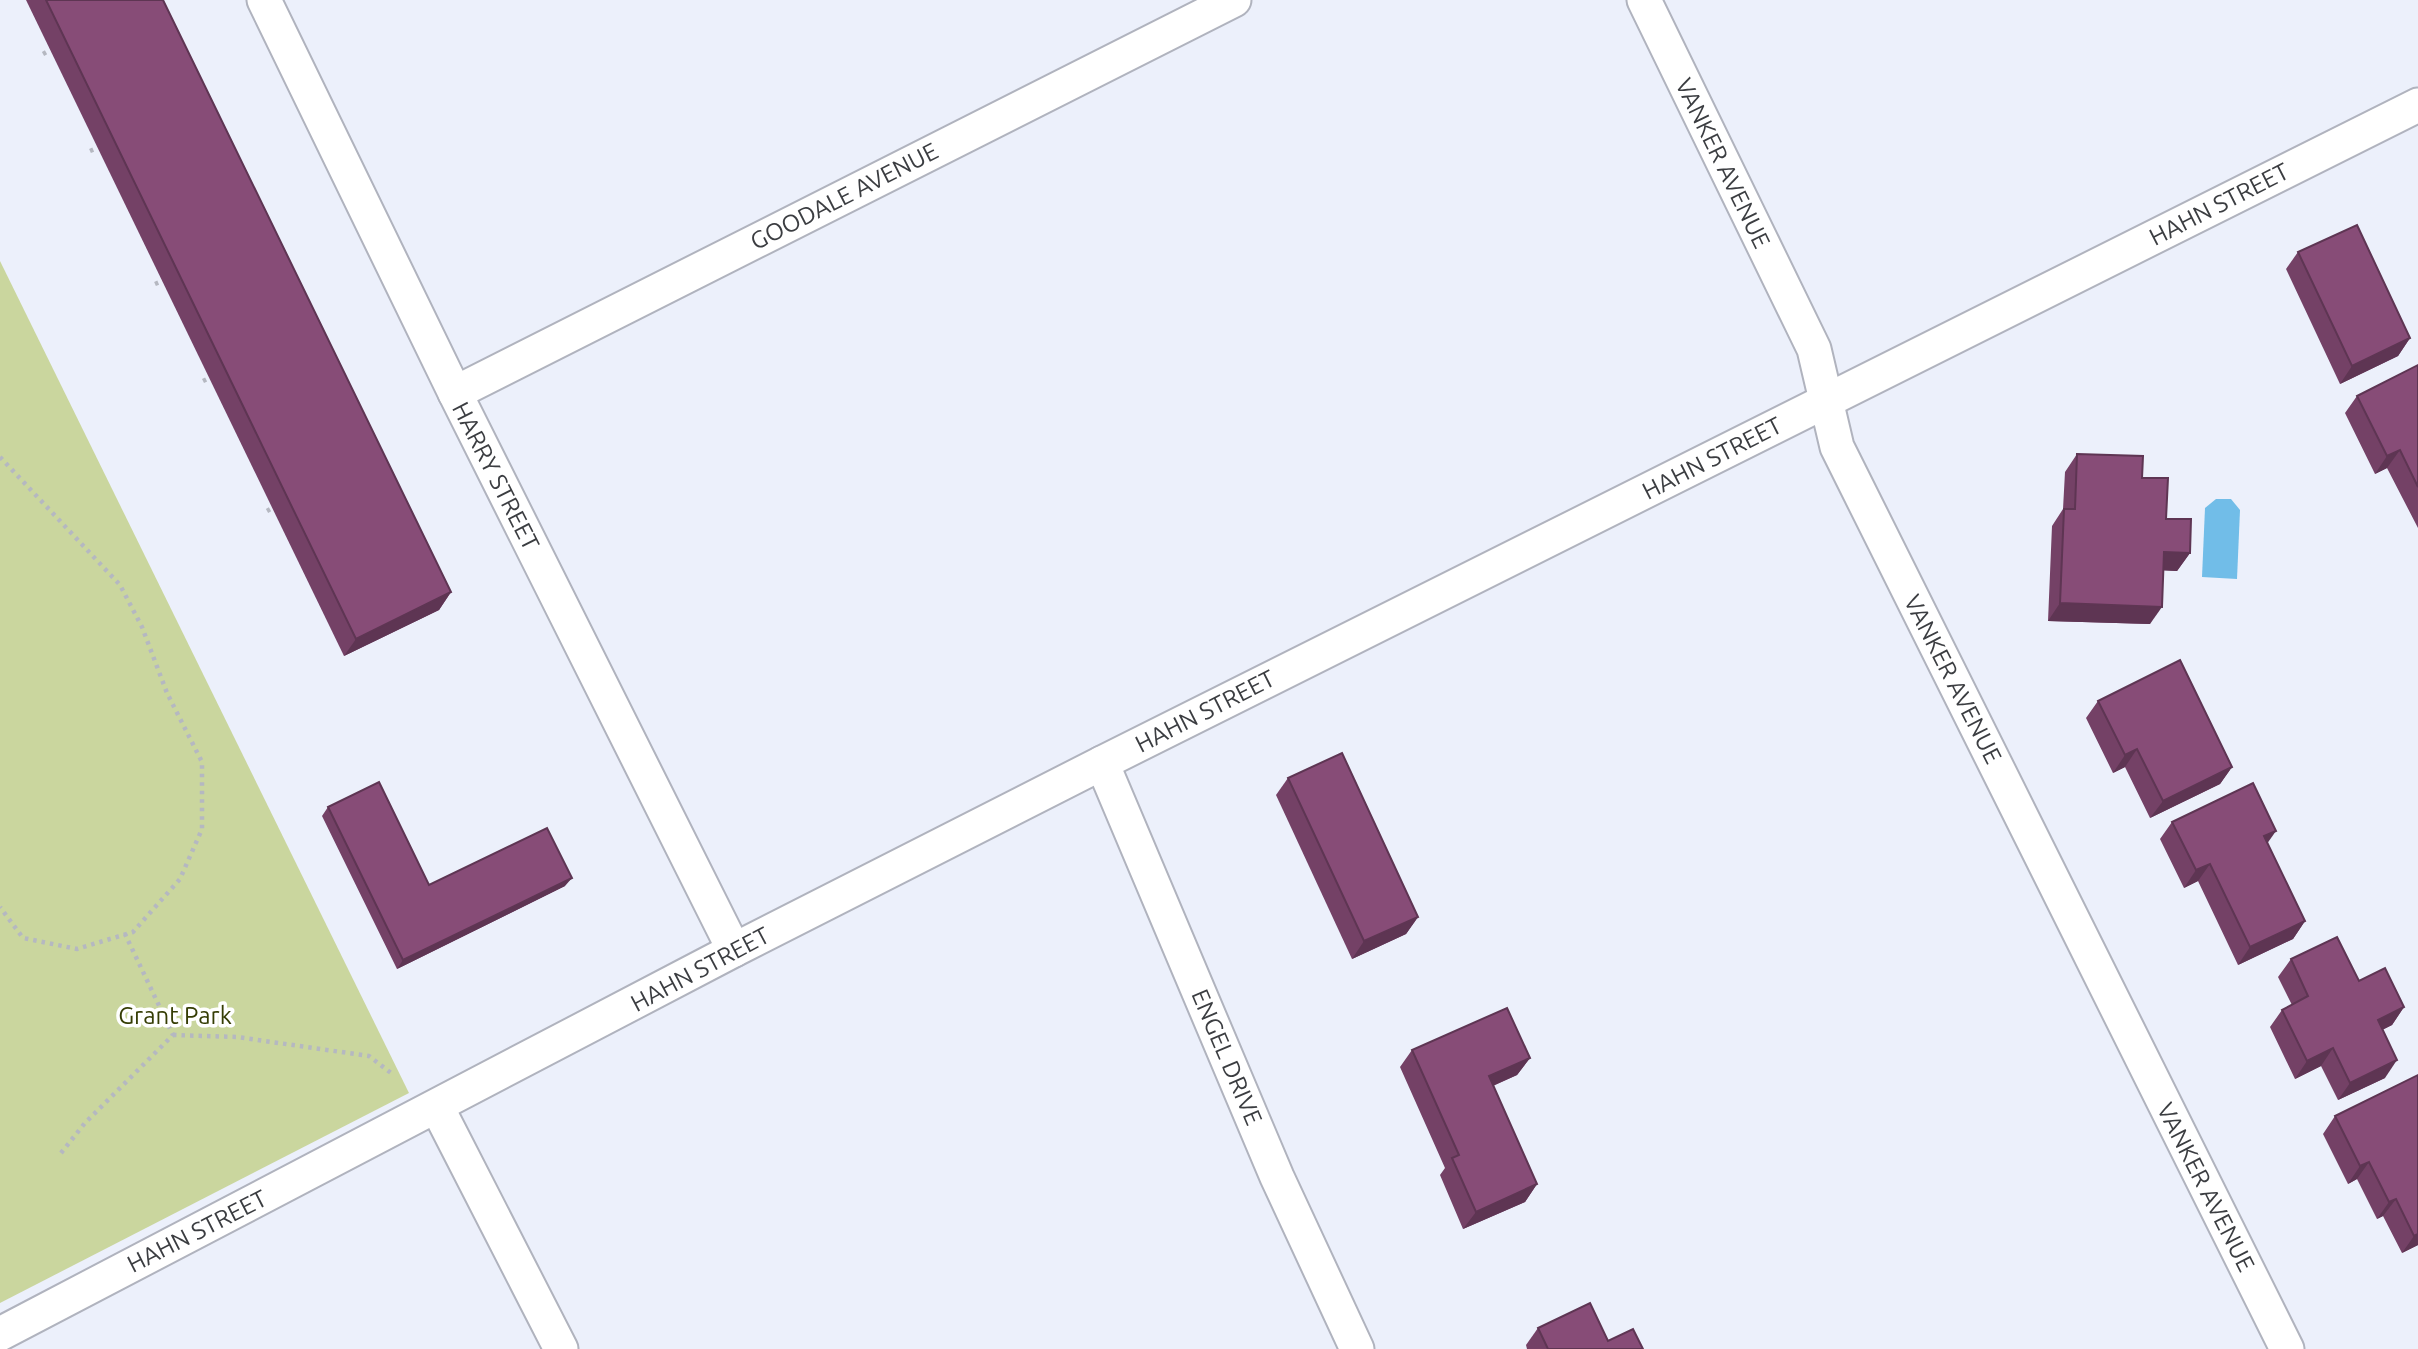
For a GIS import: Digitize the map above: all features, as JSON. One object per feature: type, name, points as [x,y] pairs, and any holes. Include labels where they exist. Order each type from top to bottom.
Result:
[{"type":"street","name":"HARRY STREET","points":[[264,0],[455,393],[734,950]]},
{"type":"street","name":"GOODALE AVENUE","points":[[455,393],[1234,0]]},
{"type":"street","name":"VANKER AVENUE","points":[[1644,0],[1814,349],[1837,447],[2287,1349]]},
{"type":"street","name":"HAHN STREET","points":[[0,1334],[734,950],[2418,105]]},
{"type":"street","name":"ENGEL DRIVE","points":[[1102,763],[1277,1177],[1357,1349]]},
{"type":"street","points":[[437,1107],[561,1349]]},
{"type":"path","points":[[43,54],[50,50]]},
{"type":"path","points":[[90,151],[97,148]]},
{"type":"path","points":[[155,284],[162,281]]},
{"type":"path","points":[[203,382],[209,378]]},
{"type":"path","points":[[0,457],[120,585],[142,628],[167,693],[202,762],[202,829],[180,878],[133,932],[77,949],[23,938],[0,907]]},
{"type":"path","points":[[125,934],[173,1035]]},
{"type":"path","points":[[61,1153],[85,1123],[173,1035],[237,1038],[369,1056],[391,1073]]},
{"type":"green space","name":"Grant Park","points":[[0,261],[409,1093],[0,1303]]},
{"type":"water","points":[[2216,499],[2231,499],[2240,510],[2237,579],[2202,577],[2205,508]]},
{"type":"building","points":[[46,0],[163,0],[451,592],[356,639]]},
{"type":"building","points":[[2357,225],[2410,338],[2352,366],[2298,252]]},
{"type":"building","points":[[2418,365],[2418,487],[2400,450],[2387,456],[2357,396]]},
{"type":"building","points":[[2077,454],[2143,456],[2142,478],[2168,478],[2166,519],[2191,519],[2190,553],[2164,552],[2162,607],[2060,603],[2064,509],[2075,509]]},
{"type":"building","points":[[2180,660],[2232,767],[2163,801],[2137,749],[2125,755],[2098,701]]},
{"type":"building","points":[[1342,753],[1418,917],[1364,941],[1288,778]]},
{"type":"building","points":[[379,782],[429,885],[547,828],[572,878],[403,960],[328,807]]},
{"type":"building","points":[[2253,783],[2276,831],[2264,836],[2305,921],[2250,947],[2210,864],[2196,870],[2172,822]]},
{"type":"building","points":[[2337,937],[2359,981],[2385,968],[2404,1007],[2378,1020],[2397,1060],[2350,1083],[2333,1048],[2307,1061],[2282,1010],[2308,996],[2291,959]]},
{"type":"building","points":[[1507,1008],[1530,1058],[1489,1076],[1537,1184],[1476,1212],[1452,1158],[1459,1155],[1412,1050]]},
{"type":"building","points":[[2418,1075],[2418,1234],[2414,1236],[2396,1199],[2389,1202],[2369,1162],[2360,1166],[2335,1116]]},
{"type":"building","points":[[1590,1303],[1608,1341],[1633,1329],[1643,1349],[1548,1349],[1538,1328]]}]
